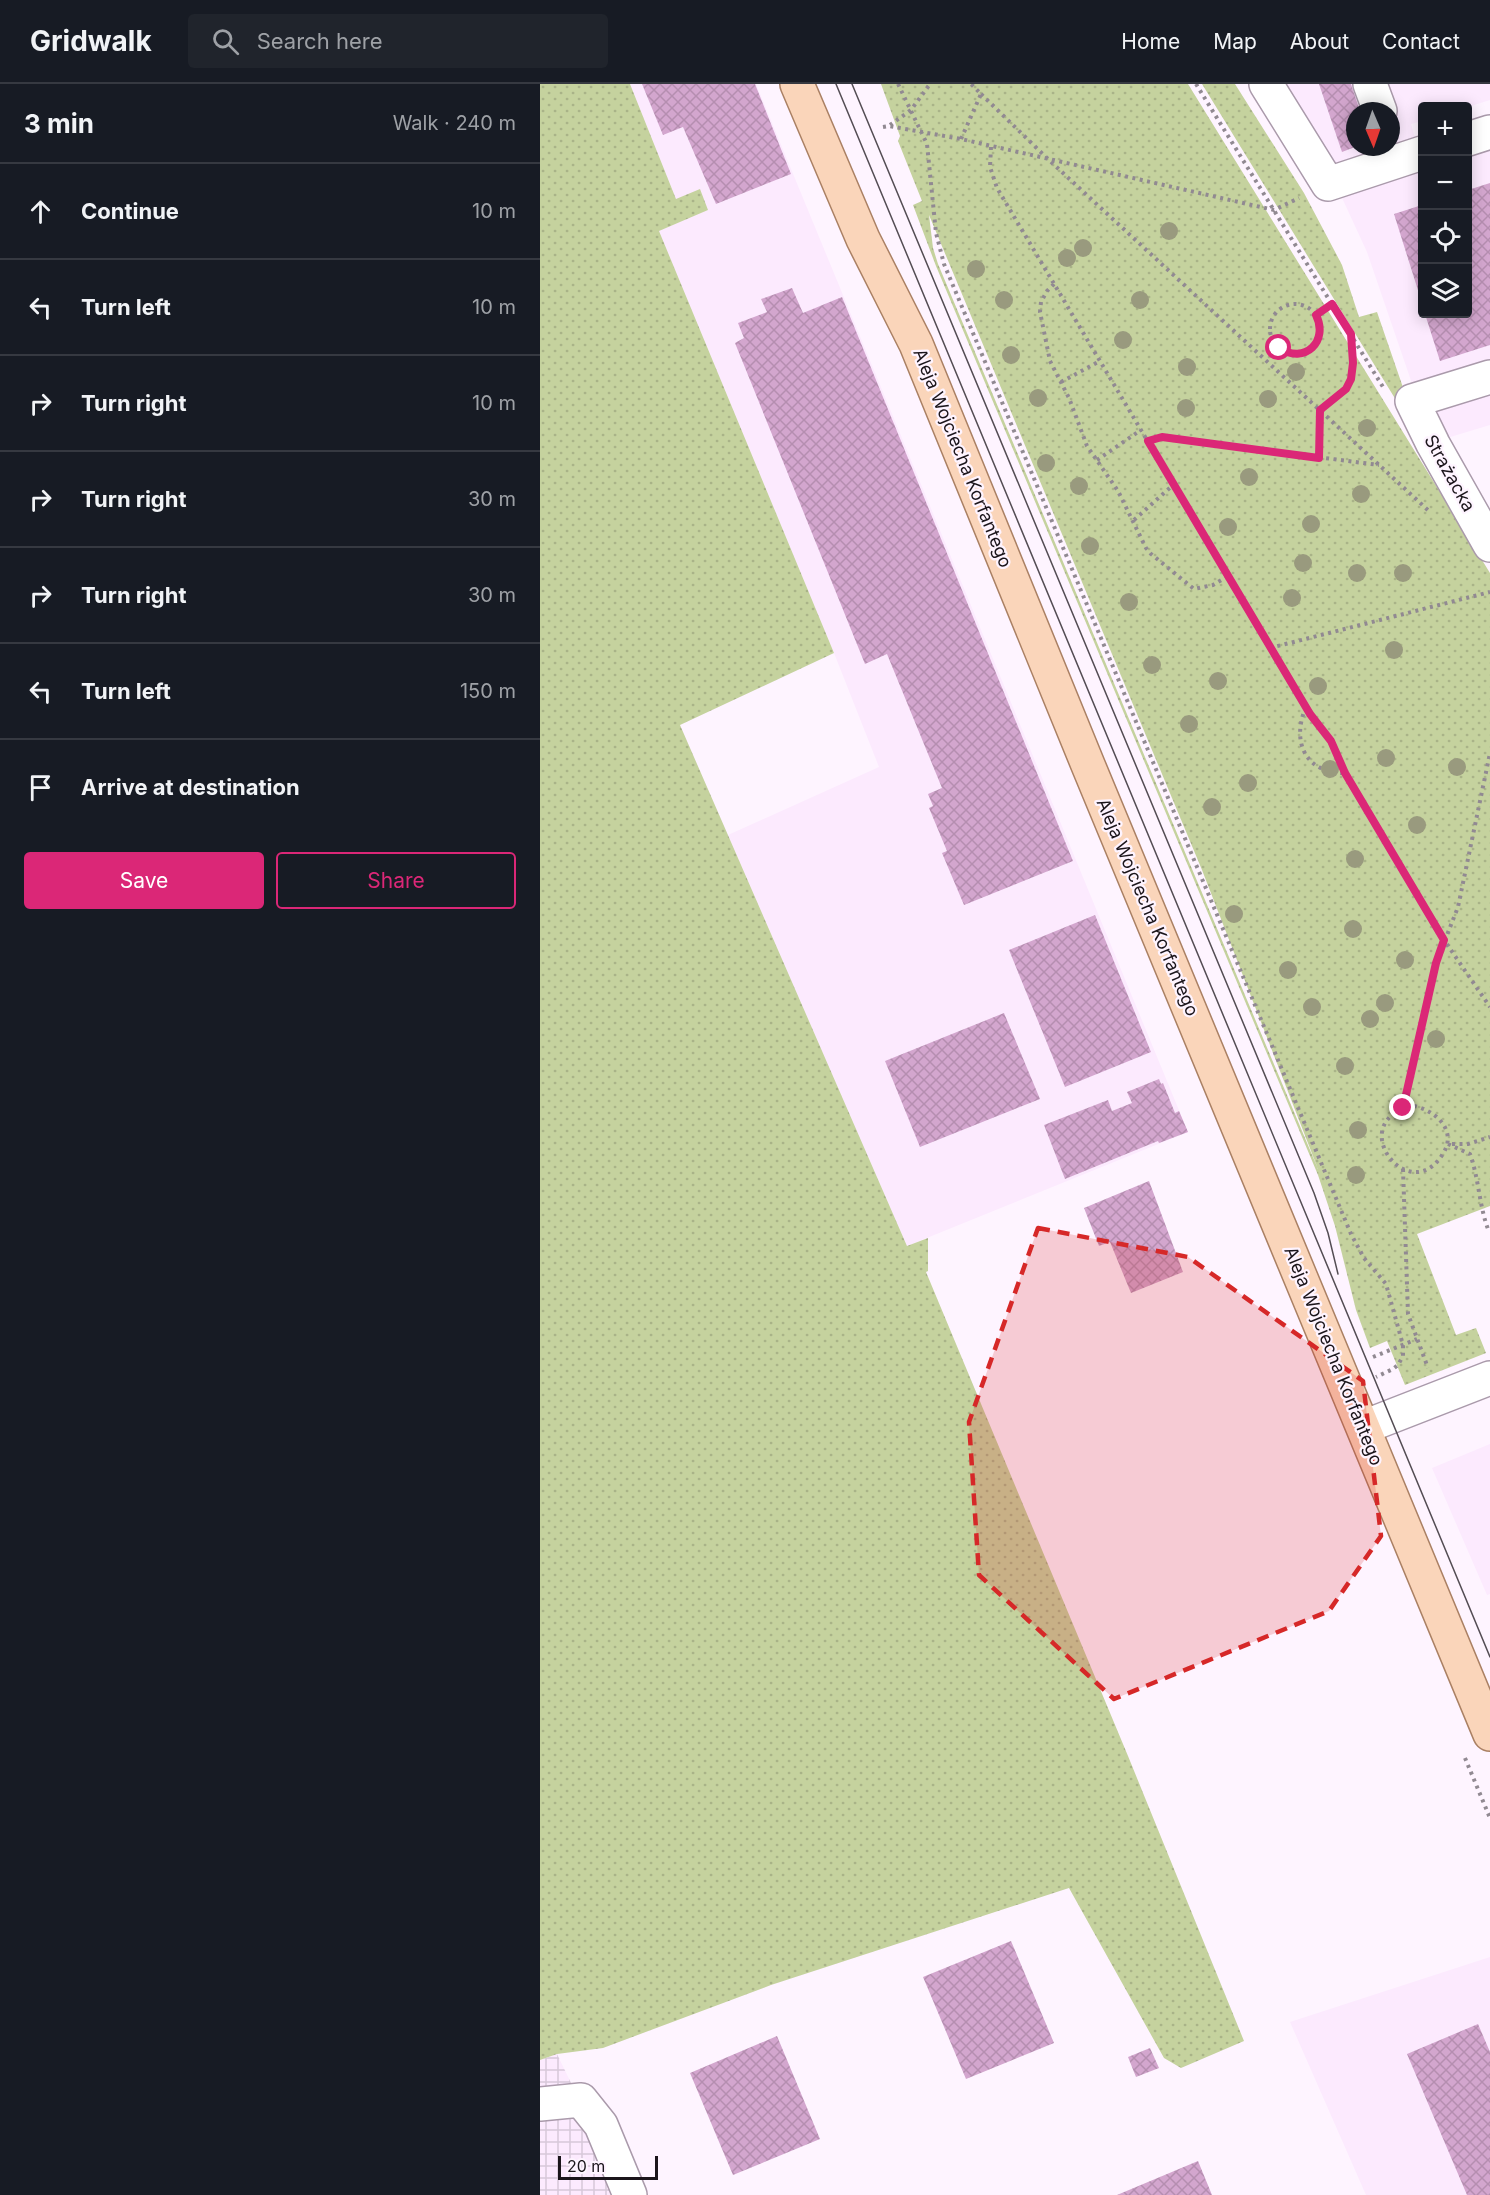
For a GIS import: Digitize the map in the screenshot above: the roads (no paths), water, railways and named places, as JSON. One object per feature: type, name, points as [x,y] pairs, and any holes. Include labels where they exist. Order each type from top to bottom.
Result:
[{"type":"main road","name":"Aleja Wojciecha Korfantego","points":[[797,84],[862,239],[916,344],[1490,1734]]},
{"type":"street","points":[[1266,84],[1328,184],[1404,153]]},
{"type":"street","points":[[1370,84],[1377,102]]},
{"type":"street","points":[[1472,137],[1490,132]]},
{"type":"street","name":"Strażacka","points":[[1490,377],[1400,399],[1433,444],[1490,544]]},
{"type":"street","points":[[1364,1427],[1490,1378]]},
{"type":"street","points":[[540,2104],[581,2100],[601,2125],[630,2195]]},
{"type":"tram line","points":[[836,84],[1490,1657]]},
{"type":"tram line","points":[[852,84],[1314,1193],[1328,1233],[1338,1274]]}]
